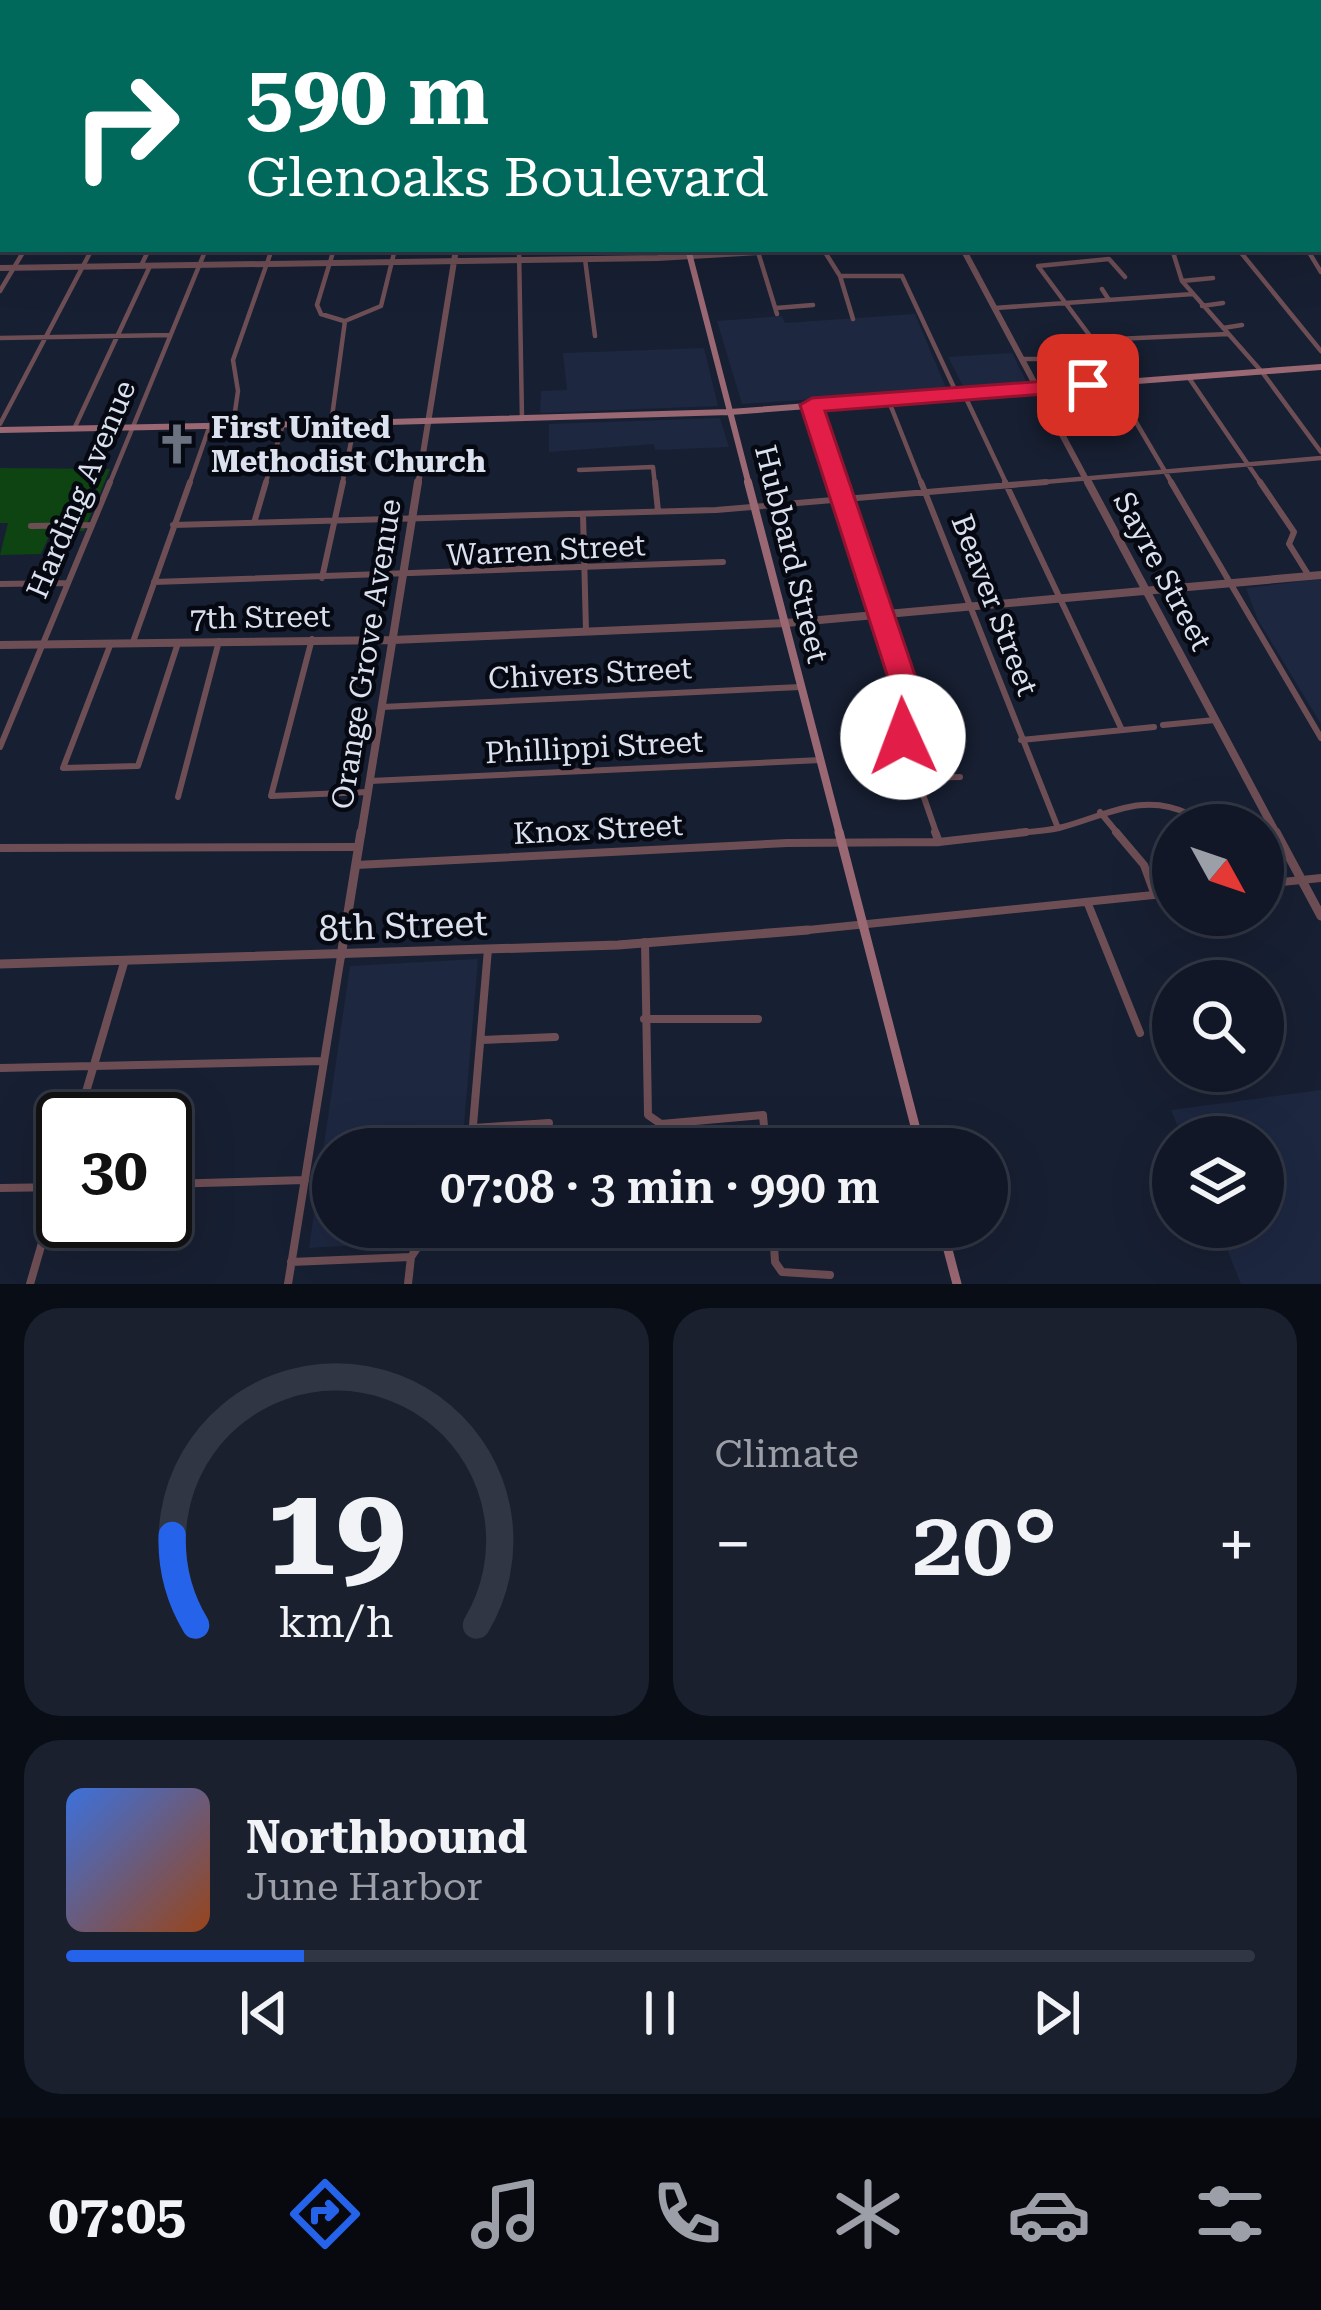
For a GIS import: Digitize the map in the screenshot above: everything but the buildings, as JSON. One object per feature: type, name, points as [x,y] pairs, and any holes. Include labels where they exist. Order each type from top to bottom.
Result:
[{"type":"main road","name":"Hubbard Street","points":[[689,253],[916,1128]]},
{"type":"main road","points":[[0,427],[331,424],[730,412],[1321,367]]},
{"type":"main road","points":[[948,1248],[957,1284]]},
{"type":"street","points":[[0,291],[23,252]]},
{"type":"street","points":[[0,427],[90,252]]},
{"type":"street","points":[[75,427],[148,252]]},
{"type":"street","name":"Harding Avenue","points":[[1,742],[205,252]]},
{"type":"street","points":[[233,425],[238,392],[233,360],[271,252]]},
{"type":"street","points":[[333,252],[317,305],[321,314],[344,321],[381,306],[395,252]]},
{"type":"street","name":"Orange Grove Avenue","points":[[288,1284],[456,252]]},
{"type":"street","points":[[519,252],[522,419]]},
{"type":"street","points":[[575,260],[576,252]]},
{"type":"street","points":[[0,268],[575,260],[726,252]]},
{"type":"street","points":[[764,252],[776,311],[813,305]]},
{"type":"street","points":[[825,252],[840,276],[853,319]]},
{"type":"street","name":"Sayre Street","points":[[965,252],[1321,916]]},
{"type":"street","points":[[173,525],[757,508],[1321,455],[1262,372],[1182,280],[1174,252]]},
{"type":"street","points":[[1240,252],[1321,351]]},
{"type":"street","points":[[585,259],[595,336]]},
{"type":"street","points":[[1125,277],[1109,259],[1038,266],[1093,340],[1225,331],[1242,325]]},
{"type":"street","points":[[840,276],[897,272],[961,394],[1122,730]]},
{"type":"street","points":[[1182,280],[1213,278]]},
{"type":"street","points":[[1102,289],[1109,300]]},
{"type":"street","points":[[995,308],[1193,294]]},
{"type":"street","points":[[1202,306],[1223,303]]},
{"type":"street","points":[[331,424],[344,321]]},
{"type":"street","points":[[1128,328],[1135,337]]},
{"type":"street","points":[[0,338],[171,335]]},
{"type":"street","points":[[1022,359],[1068,359]]},
{"type":"street","points":[[1188,377],[1294,532],[1289,544],[1309,576]]},
{"type":"street","points":[[1114,383],[1321,738]]},
{"type":"street","name":"Beaver Street","points":[[888,399],[1058,828]]},
{"type":"street","points":[[812,405],[904,684],[903,737],[939,842]]},
{"type":"street","points":[[322,578],[355,423]]},
{"type":"street","points":[[254,523],[283,424]]},
{"type":"street","points":[[132,643],[210,425]]},
{"type":"street","points":[[579,470],[653,467],[658,511]]},
{"type":"street","points":[[584,514],[586,631]]},
{"type":"street","points":[[31,526],[92,525]]},
{"type":"street","name":"Warren Street","points":[[154,582],[403,577],[723,562]]},
{"type":"street","name":"7th Street","points":[[0,645],[392,640],[786,623],[1321,574]]},
{"type":"street","points":[[0,584],[68,583]]},
{"type":"street","points":[[312,639],[272,796],[368,792]]},
{"type":"street","points":[[178,797],[219,641]]},
{"type":"street","points":[[111,643],[63,768],[138,766],[178,642]]},
{"type":"street","name":"Chivers Street","points":[[382,707],[801,687]]},
{"type":"street","points":[[903,708],[935,712]]},
{"type":"street","points":[[1022,740],[1215,720]]},
{"type":"street","name":"Phillippi Street","points":[[370,781],[821,760]]},
{"type":"street","points":[[917,778],[960,777]]},
{"type":"street","name":"Knox Street","points":[[356,865],[842,842],[939,842],[1058,828],[1100,812],[1168,804]]},
{"type":"street","points":[[1100,812],[1144,865],[1152,887]]},
{"type":"street","points":[[0,848],[359,847]]},
{"type":"street","points":[[1284,882],[1321,878]]},
{"type":"street","points":[[808,930],[865,928],[1152,895]]},
{"type":"street","points":[[1088,904],[1140,1033]]},
{"type":"street","name":"8th Street","points":[[0,964],[488,950],[808,930]]},
{"type":"street","points":[[645,942],[648,1115],[662,1124],[763,1115],[764,1128]]},
{"type":"street","points":[[488,950],[474,1128],[549,1124]]},
{"type":"street","points":[[86,1092],[124,963]]},
{"type":"street","points":[[644,1018],[758,1019]]},
{"type":"street","points":[[482,1040],[555,1037]]},
{"type":"street","points":[[0,1068],[324,1061]]},
{"type":"street","points":[[192,1183],[304,1180]]},
{"type":"street","points":[[0,1188],[36,1187]]},
{"type":"street","points":[[30,1284],[41,1248]]},
{"type":"street","points":[[408,1284],[410,1257],[416,1248]]},
{"type":"street","points":[[774,1248],[782,1272],[830,1275]]},
{"type":"street","points":[[291,1262],[410,1257]]},
{"type":"shaded area","points":[[915,314],[947,390],[742,404],[717,321],[782,316],[785,323]]},
{"type":"shaded area","points":[[704,348],[718,406],[540,413],[541,391],[567,390],[563,353]]},
{"type":"shaded area","points":[[1012,353],[1027,383],[964,388],[948,357]]},
{"type":"shaded area","points":[[720,418],[729,447],[655,450],[654,444],[549,452],[549,424]]},
{"type":"shaded area","points":[[1321,579],[1321,724],[1258,620],[1246,588]]},
{"type":"shaded area","points":[[478,959],[464,1128],[326,1128],[350,966]]},
{"type":"shaded area","points":[[1321,1090],[1321,1284],[1241,1284],[1226,1248],[1284,1248],[1284,1116],[1173,1116],[1171,1110]]},
{"type":"green space","points":[[0,468],[110,469],[84,531],[51,532],[41,554],[0,555],[8,523],[0,523]]},
{"type":"place","name":"First United Methodist Church","points":[[177,444]]},
{"type":"route","points":[[903,737],[904,684],[812,405],[1088,385]]}]
